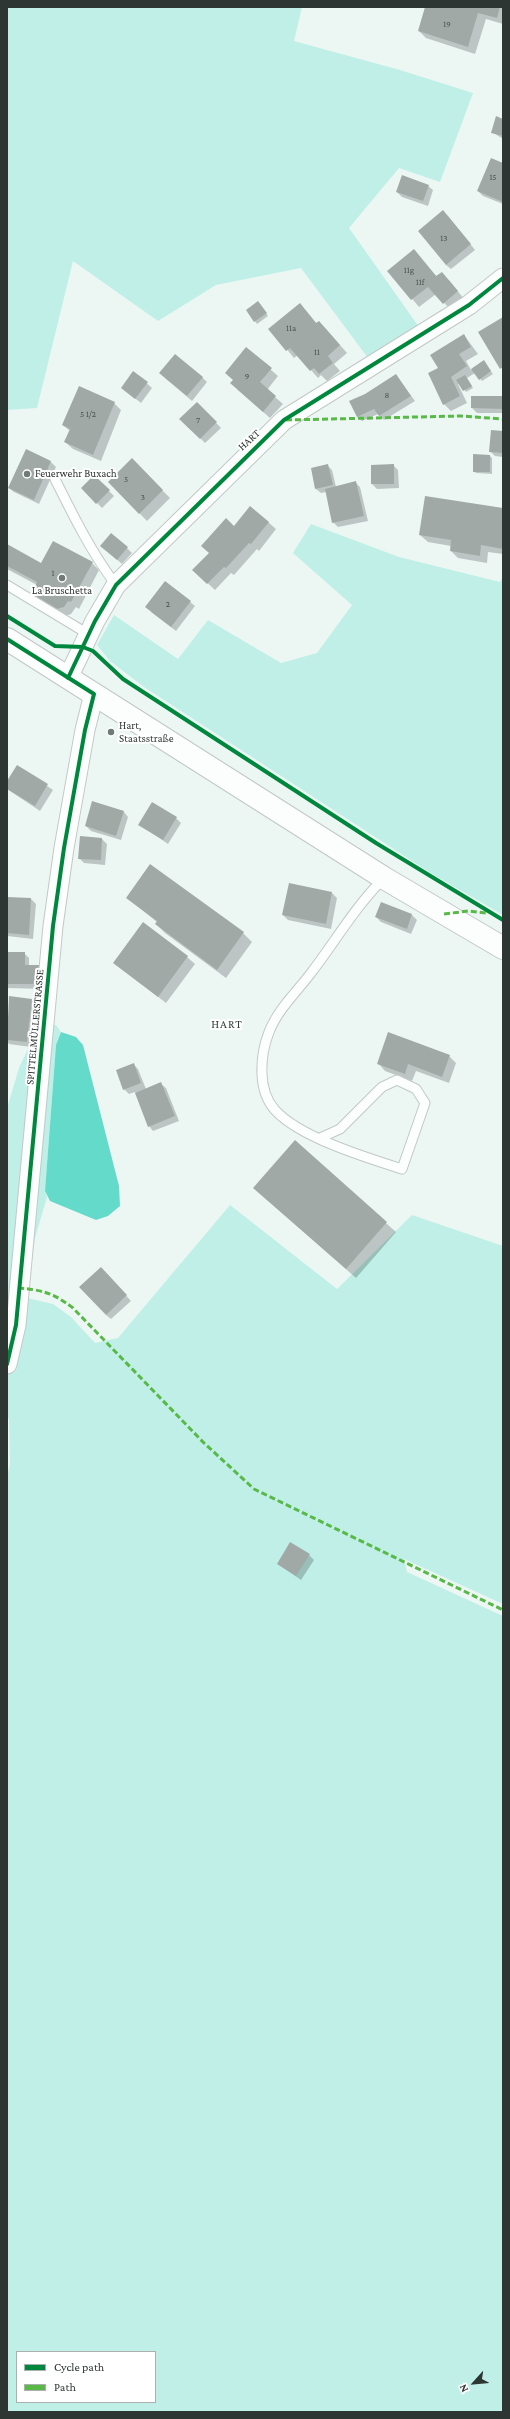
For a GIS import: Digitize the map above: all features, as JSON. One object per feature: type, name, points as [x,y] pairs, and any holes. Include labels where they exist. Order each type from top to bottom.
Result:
[{"type":"main road","points":[[7,639],[384,878],[503,948]]},
{"type":"street","name":"HART","points":[[68,678],[88,634],[116,585],[284,420],[469,305],[503,278]]},
{"type":"street","name":"SPITTELMÜLLERSTRASSE","points":[[7,1364],[16,1325],[54,918],[64,848],[85,730],[94,694]]},
{"type":"lane","points":[[55,478],[78,525],[102,567],[116,585]]},
{"type":"lane","points":[[7,585],[88,634]]},
{"type":"lane","points":[[320,1138],[340,1129],[382,1087],[397,1080],[416,1089],[425,1103],[402,1169],[363,1157],[320,1138],[293,1126],[274,1109],[263,1085],[261,1062],[269,1032],[281,1010],[314,969],[351,914],[384,878]]},
{"type":"green space","points":[[7,7],[302,7],[294,41],[400,70],[473,93],[440,182],[399,168],[349,228],[419,327],[368,358],[301,268],[216,285],[158,321],[73,261],[37,408],[7,410]]},
{"type":"green space","points":[[311,524],[399,557],[500,582],[503,577],[503,915],[429,872],[144,687],[110,661],[97,645],[114,615],[178,659],[208,620],[281,663],[317,653],[352,605],[293,553]]},
{"type":"green space","points":[[39,1025],[56,1025],[61,1032],[56,1045],[45,1191],[47,1197],[35,1238],[27,1298],[53,1304],[71,1317],[95,1343],[118,1338],[230,1205],[337,1289],[412,1215],[503,1246],[503,1604],[404,1559],[407,1572],[503,1616],[503,2412],[7,2412],[7,1477],[10,1464],[9,1419],[7,1417],[7,1108],[19,1068]]},
{"type":"water","points":[[61,1032],[76,1037],[83,1045],[119,1186],[120,1206],[108,1216],[96,1220],[50,1201],[45,1191],[56,1045]]},
{"type":"building","points":[[425,7],[500,7],[497,18],[478,13],[468,47],[418,31]]},
{"type":"building","points":[[496,116],[503,119],[503,136],[491,133]]},
{"type":"building","points":[[491,158],[503,163],[503,202],[477,191]]},
{"type":"building","points":[[402,175],[429,185],[423,201],[396,192]]},
{"type":"building","points":[[443,210],[471,244],[446,265],[418,231]]},
{"type":"building","points":[[414,249],[436,276],[442,272],[458,291],[443,304],[428,287],[411,300],[387,271]]},
{"type":"building","points":[[258,301],[267,313],[254,322],[246,310]]},
{"type":"building","points":[[300,303],[316,323],[319,321],[340,345],[328,356],[333,363],[319,374],[314,368],[310,371],[290,348],[286,351],[268,329]]},
{"type":"building","points":[[503,317],[503,367],[500,369],[478,332]]},
{"type":"building","points":[[464,334],[471,347],[459,354],[467,366],[451,377],[460,396],[443,405],[428,373],[438,368],[430,355]]},
{"type":"building","points":[[246,347],[272,368],[260,382],[276,396],[263,412],[230,383],[233,380],[225,373]]},
{"type":"building","points":[[175,354],[203,377],[187,396],[159,373]]},
{"type":"building","points":[[484,360],[491,371],[479,380],[471,369]]},
{"type":"building","points":[[133,371],[148,382],[135,399],[121,388]]},
{"type":"building","points":[[396,374],[411,396],[379,416],[374,409],[357,417],[349,401],[365,394]]},
{"type":"building","points":[[465,375],[472,386],[463,391],[456,380]]},
{"type":"building","points":[[79,386],[115,402],[93,455],[64,442],[70,429],[62,425]]},
{"type":"building","points":[[471,396],[503,396],[503,409],[471,408]]},
{"type":"building","points":[[197,402],[217,422],[200,439],[179,419]]},
{"type":"building","points":[[491,430],[503,431],[503,453],[489,452]]},
{"type":"building","points":[[26,449],[51,461],[34,500],[8,488]]},
{"type":"building","points":[[473,454],[490,455],[490,472],[473,472]]},
{"type":"building","points":[[132,458],[163,490],[139,514],[108,482]]},
{"type":"building","points":[[328,464],[333,485],[315,489],[311,468]]},
{"type":"building","points":[[394,464],[394,484],[371,484],[371,465]]},
{"type":"building","points":[[94,475],[110,490],[96,504],[81,488]]},
{"type":"building","points":[[356,481],[364,516],[332,523],[325,489]]},
{"type":"building","points":[[425,496],[503,508],[503,549],[481,545],[480,556],[450,551],[451,540],[419,535]]},
{"type":"building","points":[[250,506],[269,522],[251,544],[249,543],[226,568],[224,567],[207,584],[192,570],[209,553],[201,546],[226,518],[234,526]]},
{"type":"building","points":[[111,533],[128,547],[117,560],[100,546]]},
{"type":"building","points":[[53,541],[93,562],[71,602],[68,601],[64,607],[57,609],[36,599],[33,591],[37,582],[7,566],[7,544],[41,563]]},
{"type":"building","points":[[165,581],[191,601],[171,627],[145,607]]},
{"type":"building","points":[[17,765],[48,784],[35,806],[7,789],[7,781]]},
{"type":"building","points":[[92,801],[124,811],[116,836],[85,826]]},
{"type":"building","points":[[152,802],[177,817],[163,840],[138,825]]},
{"type":"building","points":[[80,836],[102,838],[101,860],[78,859]]},
{"type":"building","points":[[150,864],[244,932],[217,970],[155,924],[157,921],[126,898]]},
{"type":"building","points":[[289,883],[332,892],[326,924],[282,915]]},
{"type":"building","points":[[7,897],[31,898],[29,935],[7,933]]},
{"type":"building","points":[[381,902],[412,914],[407,929],[375,917]]},
{"type":"building","points":[[143,922],[188,956],[158,997],[113,963]]},
{"type":"building","points":[[7,952],[25,952],[25,965],[39,965],[39,984],[7,984]]},
{"type":"building","points":[[9,996],[32,999],[27,1042],[7,1040]]},
{"type":"building","points":[[388,1032],[450,1055],[442,1077],[408,1064],[405,1074],[377,1064]]},
{"type":"building","points":[[134,1063],[141,1083],[123,1090],[116,1070]]},
{"type":"building","points":[[161,1082],[175,1116],[148,1127],[135,1093]]},
{"type":"building","points":[[295,1140],[387,1222],[346,1269],[253,1188]]},
{"type":"building","points":[[101,1267],[127,1295],[106,1315],[79,1287]]},
{"type":"building","points":[[290,1542],[310,1554],[296,1576],[277,1564]]},
{"type":"marked path","points":[[286,420],[461,416],[503,419]]},
{"type":"marked path","points":[[444,914],[468,911],[486,913]]},
{"type":"marked path","points":[[18,1288],[47,1293],[73,1308],[204,1443],[254,1489],[503,1610]]},
{"type":"cycle path","points":[[68,678],[95,621],[116,585],[284,420],[469,305],[503,278]]},
{"type":"cycle path","points":[[7,616],[55,646],[83,647],[93,651],[123,679],[376,843],[503,920]]},
{"type":"cycle path","points":[[7,639],[94,694],[85,730],[64,848],[53,926],[16,1325],[7,1364]]},
{"type":"place","name":"Feuerwehr Buxach","points":[[27,474]]},
{"type":"place","name":"La Bruschetta","points":[[62,578]]},
{"type":"place","name":"Hart, Staatsstraße","points":[[111,732]]},
{"type":"district","name":"HART","points":[[227,1024]]}]
